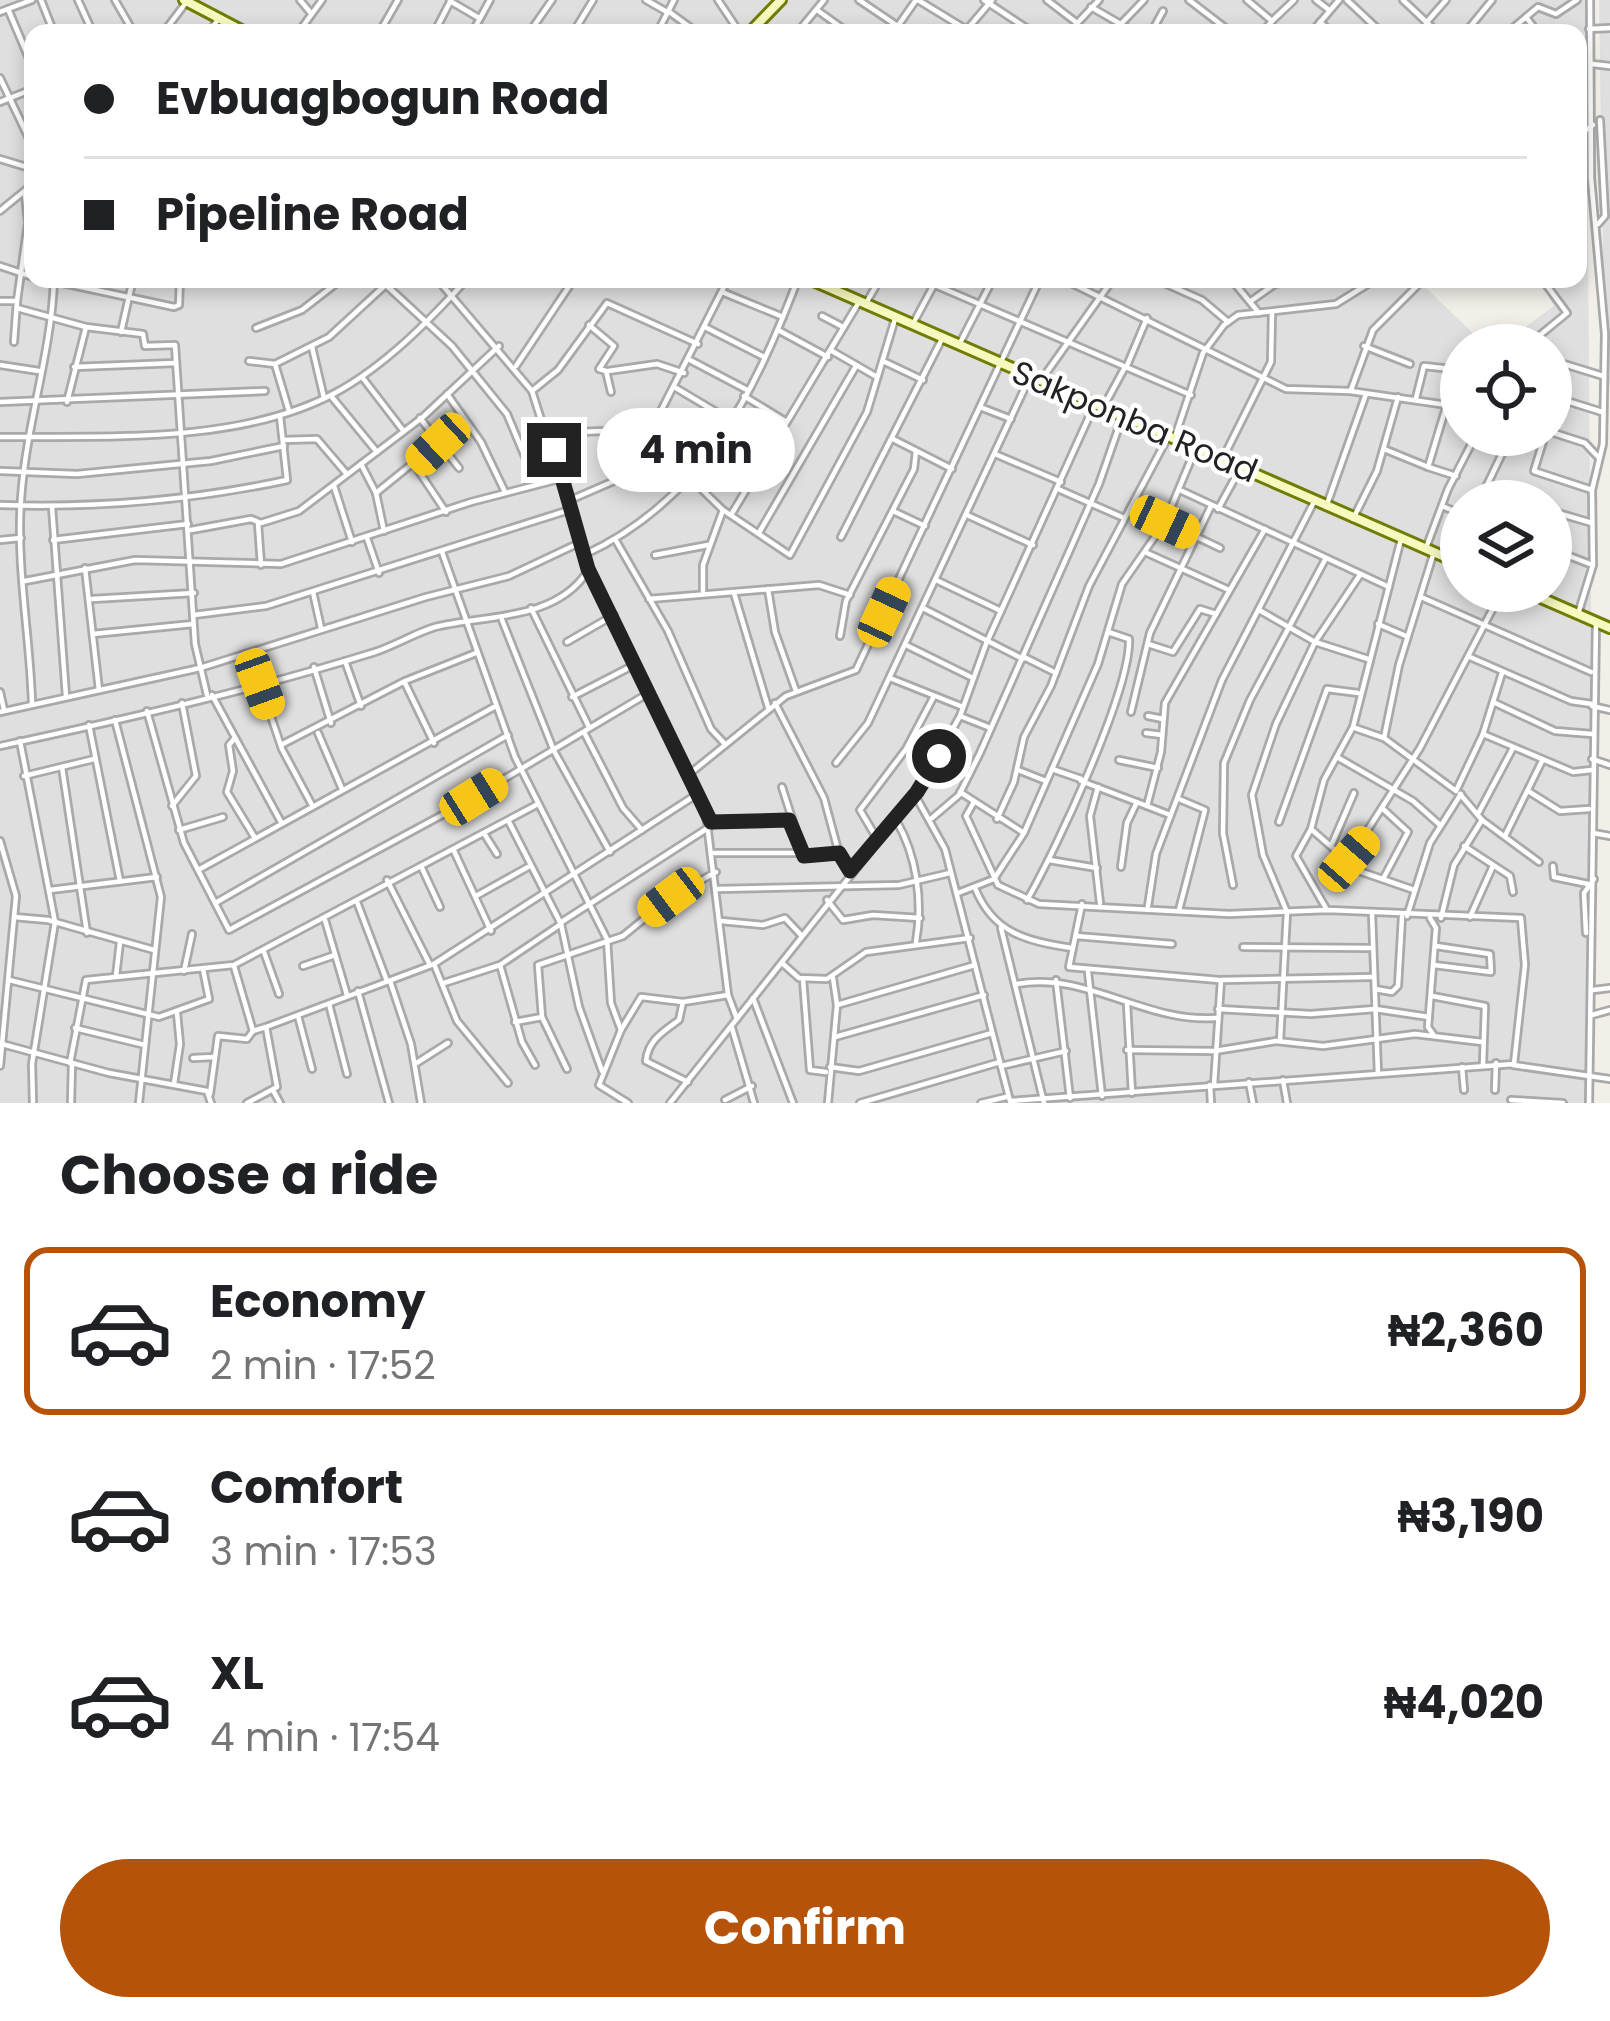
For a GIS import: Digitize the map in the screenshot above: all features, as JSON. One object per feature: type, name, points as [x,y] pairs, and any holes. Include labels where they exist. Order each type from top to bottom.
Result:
[{"type":"main road","points":[[190,2],[228,24]]},
{"type":"main road","points":[[753,24],[776,2]]},
{"type":"main road","name":"Sakponba Road","points":[[829,288],[1440,555]]},
{"type":"main road","points":[[1572,611],[1610,628]]},
{"type":"street","points":[[0,13],[32,0]]},
{"type":"street","points":[[300,0],[310,12]]},
{"type":"street","points":[[303,24],[322,0]]},
{"type":"street","points":[[450,0],[479,18]]},
{"type":"street","points":[[476,24],[490,0]]},
{"type":"street","points":[[646,0],[685,24]]},
{"type":"street","points":[[661,24],[674,0]]},
{"type":"street","points":[[718,0],[737,24]]},
{"type":"street","points":[[805,24],[824,0]]},
{"type":"street","points":[[859,0],[888,24]]},
{"type":"street","points":[[917,0],[954,24]]},
{"type":"street","points":[[1047,0],[1076,23],[1098,0]]},
{"type":"street","points":[[1121,24],[1144,0]]},
{"type":"street","points":[[1190,0],[1221,24]]},
{"type":"street","points":[[1247,0],[1273,21]]},
{"type":"street","points":[[1270,24],[1294,0]]},
{"type":"street","points":[[1316,0],[1329,10]]},
{"type":"street","points":[[1320,22],[1343,0],[1371,24]]},
{"type":"street","points":[[1403,0],[1426,23],[1446,0]]},
{"type":"street","points":[[1472,24],[1492,0]]},
{"type":"street","points":[[1518,24],[1538,7],[1553,14],[1577,0]]},
{"type":"street","points":[[988,1],[1021,24]]},
{"type":"street","points":[[1578,614],[1592,565],[1592,490],[1606,444],[1605,292],[1596,268],[1592,183],[1590,1]]},
{"type":"street","points":[[1091,7],[1118,24]]},
{"type":"street","points":[[8,9],[24,47]]},
{"type":"street","points":[[818,10],[835,24]]},
{"type":"street","points":[[1155,24],[1163,11]]},
{"type":"street","points":[[1526,17],[1531,24]]},
{"type":"street","points":[[214,24],[218,19]]},
{"type":"street","points":[[1589,29],[1610,28]]},
{"type":"street","points":[[1591,64],[1610,66]]},
{"type":"street","points":[[0,78],[24,128]]},
{"type":"street","points":[[0,102],[24,93]]},
{"type":"street","points":[[1587,130],[1606,117]]},
{"type":"street","points":[[1597,224],[1605,220],[1606,117]]},
{"type":"street","points":[[1587,138],[1603,144]]},
{"type":"street","points":[[1592,183],[1603,183]]},
{"type":"street","points":[[14,342],[24,246]]},
{"type":"street","points":[[0,266],[24,275]]},
{"type":"street","points":[[32,703],[21,506],[33,403],[54,318],[54,288]]},
{"type":"street","points":[[84,288],[177,307],[179,288]]},
{"type":"street","points":[[121,333],[130,288]]},
{"type":"street","points":[[256,328],[302,310],[330,288]]},
{"type":"street","points":[[249,361],[275,364],[312,347],[352,320],[383,288]]},
{"type":"street","points":[[395,288],[472,369],[509,418],[537,485]]},
{"type":"street","points":[[445,288],[516,365],[532,391],[588,569],[699,793],[711,824],[728,995],[737,1018]]},
{"type":"street","points":[[0,437],[233,428],[289,411],[362,377],[459,288]]},
{"type":"street","points":[[516,365],[568,288]]},
{"type":"street","points":[[568,501],[614,481],[642,448],[724,288]]},
{"type":"street","points":[[584,555],[615,539],[689,483],[746,393],[794,288]]},
{"type":"street","points":[[731,515],[785,422],[873,288]]},
{"type":"street","points":[[912,326],[932,288]]},
{"type":"street","points":[[946,288],[1191,394]]},
{"type":"street","points":[[959,345],[989,288]]},
{"type":"street","points":[[688,775],[772,705],[796,691],[856,670],[1036,288]]},
{"type":"street","points":[[1083,288],[1263,382],[1286,389],[1350,391],[1440,403]]},
{"type":"street","points":[[1042,379],[1107,288]]},
{"type":"street","points":[[1175,288],[1202,300],[1228,322]]},
{"type":"street","points":[[1239,288],[1259,313]]},
{"type":"street","points":[[1251,301],[1269,288]]},
{"type":"street","points":[[997,819],[1018,770],[1024,737],[1056,673],[1089,586],[1172,436],[1206,349],[1228,322],[1259,313],[1336,304],[1362,288]]},
{"type":"street","points":[[1350,391],[1364,346],[1382,318],[1415,288]]},
{"type":"street","points":[[1549,288],[1567,313],[1554,324]]},
{"type":"street","points":[[722,292],[783,317]]},
{"type":"street","points":[[0,301],[86,327],[143,334],[142,363]]},
{"type":"street","points":[[532,391],[558,370],[607,303],[698,344]]},
{"type":"street","points":[[1222,459],[1263,382],[1273,350],[1272,313]]},
{"type":"street","points":[[822,316],[844,328]]},
{"type":"street","points":[[670,1103],[876,837],[915,794],[939,756],[1060,486],[1148,318]]},
{"type":"street","points":[[642,448],[790,555],[867,412],[895,319]]},
{"type":"street","points":[[590,325],[614,346],[599,369],[657,364],[684,373]]},
{"type":"street","points":[[67,403],[86,327]]},
{"type":"street","points":[[706,328],[764,358]]},
{"type":"street","points":[[778,330],[877,377]]},
{"type":"street","points":[[841,537],[942,338]]},
{"type":"street","points":[[145,346],[175,346],[200,668],[209,695],[281,822]]},
{"type":"street","points":[[53,540],[258,523],[293,514],[420,418],[499,346]]},
{"type":"street","points":[[1364,346],[1410,364]]},
{"type":"street","points":[[312,347],[327,396],[376,452]]},
{"type":"street","points":[[690,361],[785,422]]},
{"type":"street","points":[[883,361],[923,380]]},
{"type":"street","points":[[74,368],[176,362]]},
{"type":"street","points":[[275,364],[289,411]]},
{"type":"street","points":[[0,365],[39,370]]},
{"type":"street","points":[[760,531],[856,366]]},
{"type":"street","points":[[1416,398],[1424,366],[1440,368]]},
{"type":"street","points":[[1572,366],[1603,376]]},
{"type":"street","points":[[606,371],[611,392]]},
{"type":"street","points":[[836,763],[858,743],[1031,374]]},
{"type":"street","points":[[362,377],[403,430]]},
{"type":"street","points":[[676,388],[730,420]]},
{"type":"street","points":[[0,402],[67,403],[265,391]]},
{"type":"street","points":[[446,392],[482,442],[505,492]]},
{"type":"street","points":[[1325,507],[1367,393]]},
{"type":"street","points":[[1354,519],[1384,449],[1398,397]]},
{"type":"street","points":[[1572,402],[1603,412]]},
{"type":"street","points":[[980,407],[1011,419]]},
{"type":"street","points":[[0,505],[52,507],[185,496],[287,480],[279,414]]},
{"type":"street","points":[[931,819],[960,792],[968,776],[1090,503],[1123,415]]},
{"type":"street","points":[[420,418],[459,468]]},
{"type":"street","points":[[1428,467],[1440,427]]},
{"type":"street","points":[[726,428],[768,455]]},
{"type":"street","points":[[548,433],[628,430],[648,437]]},
{"type":"street","points":[[1572,439],[1586,443],[1599,458]]},
{"type":"street","points":[[0,471],[77,474],[181,464],[316,440],[347,475]]},
{"type":"street","points":[[893,440],[952,469]]},
{"type":"street","points":[[376,493],[439,442]]},
{"type":"street","points":[[958,893],[994,879],[1024,833],[1098,664],[1122,584],[1165,522],[1196,446]]},
{"type":"street","points":[[1384,449],[1456,476]]},
{"type":"street","points":[[840,636],[850,595],[914,469],[916,451]]},
{"type":"street","points":[[995,454],[1126,518]]},
{"type":"street","points":[[1454,480],[1466,456]]},
{"type":"street","points":[[1540,456],[1534,471],[1592,490]]},
{"type":"street","points":[[709,457],[749,486]]},
{"type":"street","points":[[362,464],[376,493],[384,531]]},
{"type":"street","points":[[415,465],[446,512]]},
{"type":"street","points":[[1131,712],[1148,644],[1196,537],[1240,467]]},
{"type":"street","points":[[25,581],[56,579],[85,568],[135,560],[261,566],[563,478]]},
{"type":"street","points":[[334,486],[352,542]]},
{"type":"street","points":[[1181,490],[1389,587]]},
{"type":"street","points":[[1148,906],[1156,854],[1222,680],[1314,502]]},
{"type":"street","points":[[52,507],[66,696]]},
{"type":"street","points":[[703,591],[708,545],[723,510]]},
{"type":"street","points":[[194,615],[245,611],[569,511]]},
{"type":"street","points":[[893,511],[925,526]]},
{"type":"street","points":[[1384,738],[1440,513]]},
{"type":"street","points":[[967,515],[1033,544]]},
{"type":"street","points":[[1572,518],[1594,524]]},
{"type":"street","points":[[1165,522],[1220,548]]},
{"type":"street","points":[[258,523],[261,566]]},
{"type":"street","points":[[1147,806],[1171,692],[1265,529]]},
{"type":"street","points":[[367,537],[380,572]]},
{"type":"street","points":[[0,540],[21,538]]},
{"type":"street","points":[[615,539],[711,729],[724,743]]},
{"type":"street","points":[[1328,910],[1296,856],[1311,829],[1324,780],[1353,727],[1401,539]]},
{"type":"street","points":[[0,692],[2,711],[200,668],[509,576],[579,543]]},
{"type":"street","points":[[655,555],[708,545]]},
{"type":"street","points":[[1146,551],[1229,590]]},
{"type":"street","points":[[442,552],[464,624],[520,767],[607,939],[611,1003],[621,1030]]},
{"type":"street","points":[[1572,557],[1592,565]]},
{"type":"street","points":[[1233,885],[1223,833],[1224,764],[1326,558]]},
{"type":"street","points":[[85,568],[99,689]]},
{"type":"street","points":[[0,746],[260,684],[435,628],[502,620],[582,579],[588,569]]},
{"type":"street","points":[[1280,1042],[1287,912],[1250,806],[1276,724],[1315,643],[1360,574]]},
{"type":"street","points":[[936,580],[1001,611]]},
{"type":"street","points":[[649,599],[819,585],[850,595]]},
{"type":"street","points":[[768,589],[775,632],[796,691]]},
{"type":"street","points":[[313,592],[321,630]]},
{"type":"street","points":[[92,598],[194,593]]},
{"type":"street","points":[[734,593],[772,705],[824,798],[839,853],[850,871]]},
{"type":"street","points":[[1420,597],[1592,673]]},
{"type":"street","points":[[531,608],[623,808],[642,830]]},
{"type":"street","points":[[923,608],[986,644],[1056,673]]},
{"type":"street","points":[[1148,644],[1173,652],[1200,609],[1216,614]]},
{"type":"street","points":[[1258,610],[1315,643],[1368,659]]},
{"type":"street","points":[[1349,859],[1412,759],[1492,612]]},
{"type":"street","points":[[567,642],[614,615]]},
{"type":"street","points":[[502,620],[554,752],[610,852]]},
{"type":"street","points":[[1586,933],[1591,808],[1597,787],[1592,770],[1595,622]]},
{"type":"street","points":[[93,634],[193,624]]},
{"type":"street","points":[[1378,624],[1408,637]]},
{"type":"street","points":[[1028,901],[1108,721],[1130,652],[1129,637],[1105,632]]},
{"type":"street","points":[[905,645],[973,678]]},
{"type":"street","points":[[280,746],[317,731],[405,681],[476,653]]},
{"type":"street","points":[[1470,657],[1571,701],[1610,710]]},
{"type":"street","points":[[344,660],[361,706]]},
{"type":"street","points":[[572,697],[634,665]]},
{"type":"street","points":[[314,668],[331,723]]},
{"type":"street","points":[[1375,989],[1394,992],[1398,984],[1414,890],[1483,734],[1502,673]]},
{"type":"street","points":[[890,678],[963,707]]},
{"type":"street","points":[[405,681],[434,742]]},
{"type":"street","points":[[260,684],[280,746],[312,805]]},
{"type":"street","points":[[1279,822],[1327,689],[1358,693]]},
{"type":"street","points":[[147,711],[179,830],[217,902],[223,924],[235,929],[554,752],[647,694]]},
{"type":"street","points":[[876,837],[860,810],[906,748],[932,698]]},
{"type":"street","points":[[172,806],[196,776],[182,703]]},
{"type":"street","points":[[1493,703],[1555,731],[1592,734]]},
{"type":"street","points":[[200,869],[496,706]]},
{"type":"street","points":[[960,716],[988,727]]},
{"type":"street","points":[[1148,716],[1162,719]]},
{"type":"street","points":[[115,720],[157,878],[156,950],[140,1103]]},
{"type":"street","points":[[89,725],[120,881]]},
{"type":"street","points":[[1353,727],[1384,738],[1458,792],[1483,820],[1539,862]]},
{"type":"street","points":[[317,731],[342,789]]},
{"type":"street","points":[[1146,733],[1162,735]]},
{"type":"street","points":[[1483,734],[1573,772],[1592,770]]},
{"type":"street","points":[[217,902],[509,735]]},
{"type":"street","points":[[235,738],[229,745],[233,771],[227,792],[254,838]]},
{"type":"street","points":[[20,741],[55,922],[35,1054],[33,1103]]},
{"type":"street","points":[[1479,812],[1513,747]]},
{"type":"street","points":[[939,756],[968,776]]},
{"type":"street","points":[[1337,757],[1392,788],[1440,825]]},
{"type":"street","points":[[24,776],[94,759]]},
{"type":"street","points":[[1504,836],[1543,759]]},
{"type":"street","points":[[1592,759],[1610,765]]},
{"type":"street","points":[[1119,760],[1158,768]]},
{"type":"street","points":[[62,767],[87,933]]},
{"type":"street","points":[[1052,769],[1172,816]]},
{"type":"street","points":[[1018,770],[1047,781]]},
{"type":"street","points":[[782,787],[801,852]]},
{"type":"street","points":[[1098,787],[1090,816],[1100,904]]},
{"type":"street","points":[[1528,791],[1560,811],[1591,808]]},
{"type":"street","points":[[960,792],[1024,833]]},
{"type":"street","points":[[253,1030],[432,964],[699,793]]},
{"type":"street","points":[[1332,844],[1354,793]]},
{"type":"street","points":[[915,794],[931,819],[952,872],[1008,1100]]},
{"type":"street","points":[[1179,799],[1204,810],[1179,910]]},
{"type":"street","points":[[966,816],[974,802]]},
{"type":"street","points":[[1121,867],[1127,823],[1137,802]]},
{"type":"street","points":[[950,803],[966,816],[994,879],[1009,895],[1028,901],[1179,910],[1519,917],[1525,922],[1524,986],[1513,1065]]},
{"type":"street","points":[[70,1103],[79,997],[86,980],[234,965],[538,804]]},
{"type":"street","points":[[1380,807],[1408,832],[1395,847],[1383,879]]},
{"type":"street","points":[[179,830],[223,817]]},
{"type":"street","points":[[895,818],[910,847],[920,918],[916,942]]},
{"type":"street","points":[[443,984],[500,964],[711,824],[789,820]]},
{"type":"street","points":[[1441,918],[1448,881],[1483,820]]},
{"type":"street","points":[[508,821],[561,924],[579,1007],[602,1071]]},
{"type":"street","points":[[1311,829],[1359,871],[1414,890]]},
{"type":"street","points":[[1593,832],[1610,836]]},
{"type":"street","points":[[484,835],[496,854]]},
{"type":"street","points":[[0,844],[14,880],[0,1066]]},
{"type":"street","points":[[1464,846],[1510,876],[1513,892]]},
{"type":"street","points":[[454,851],[490,931]]},
{"type":"street","points":[[714,854],[839,853]]},
{"type":"street","points":[[1049,860],[1098,868]]},
{"type":"street","points":[[0,874],[5,862]]},
{"type":"street","points":[[421,866],[440,907]]},
{"type":"street","points":[[474,897],[528,866]]},
{"type":"street","points":[[1553,866],[1554,877],[1591,881]]},
{"type":"street","points":[[1469,919],[1492,868]]},
{"type":"street","points":[[567,1070],[542,1017],[536,967],[632,931],[671,897],[716,872]]},
{"type":"street","points":[[717,890],[916,884],[952,872]]},
{"type":"street","points":[[50,890],[157,878]]},
{"type":"street","points":[[387,880],[468,1038],[508,1083]]},
{"type":"street","points":[[1589,1103],[1591,881]]},
{"type":"street","points":[[975,888],[988,916],[1001,928],[1072,948]]},
{"type":"street","points":[[357,901],[416,1064],[421,1103]]},
{"type":"street","points":[[827,901],[843,920],[873,915],[920,918]]},
{"type":"street","points":[[1082,904],[1069,967],[1088,972],[1317,982],[1372,977]]},
{"type":"street","points":[[1372,912],[1378,1074]]},
{"type":"street","points":[[721,921],[764,925],[785,917],[801,935]]},
{"type":"street","points":[[1430,918],[1436,946],[1429,1017],[1433,1034]]},
{"type":"street","points":[[0,927],[14,919],[55,922],[156,950]]},
{"type":"street","points":[[325,920],[347,995]]},
{"type":"street","points":[[1001,928],[1044,1101]]},
{"type":"street","points":[[184,971],[192,934]]},
{"type":"street","points":[[1076,936],[1172,944]]},
{"type":"street","points":[[781,962],[803,979],[832,977],[866,952],[970,938]]},
{"type":"street","points":[[116,976],[120,942]]},
{"type":"street","points":[[1244,946],[1370,948]]},
{"type":"street","points":[[1434,965],[1491,972],[1490,954],[1436,946]]},
{"type":"street","points":[[264,952],[279,994]]},
{"type":"street","points":[[303,966],[334,955]]},
{"type":"street","points":[[500,964],[514,1022],[535,1065]]},
{"type":"street","points":[[837,1005],[976,964]]},
{"type":"street","points":[[211,1103],[218,1036],[249,1039],[253,1030],[234,965]]},
{"type":"street","points":[[9,980],[149,1016],[177,1012],[209,998],[203,969]]},
{"type":"street","points":[[1088,972],[1102,1096]]},
{"type":"street","points":[[828,1103],[837,1005],[832,977]]},
{"type":"street","points":[[803,979],[810,1070],[859,1071],[992,1033]]},
{"type":"street","points":[[1017,983],[1057,980],[1127,1004],[1217,1013],[1375,1009],[1429,1017]]},
{"type":"street","points":[[1057,980],[1070,1098]]},
{"type":"street","points":[[1211,1103],[1221,980]]},
{"type":"street","points":[[1593,990],[1610,988]]},
{"type":"street","points":[[358,991],[389,1103]]},
{"type":"street","points":[[628,1103],[601,1090],[602,1071],[641,997],[683,1002],[728,995]]},
{"type":"street","points":[[835,1037],[984,995]]},
{"type":"street","points":[[1432,996],[1483,1004],[1483,1064]]},
{"type":"street","points":[[753,998],[793,1103]]},
{"type":"street","points":[[328,1002],[347,1074]]},
{"type":"street","points":[[683,1002],[679,1020],[662,1030],[645,1059],[690,1082]]},
{"type":"street","points":[[1127,1004],[1132,1093]]},
{"type":"street","points":[[1592,1015],[1610,1010]]},
{"type":"street","points":[[173,1085],[180,1044],[177,1012]]},
{"type":"street","points":[[297,1015],[312,1069]]},
{"type":"street","points":[[514,1022],[542,1017]]},
{"type":"street","points":[[266,1027],[274,1046],[274,1092],[280,1103]]},
{"type":"street","points":[[732,1027],[754,1103]]},
{"type":"street","points":[[75,1028],[146,1045]]},
{"type":"street","points":[[1127,1050],[1215,1051],[1280,1042],[1308,1047],[1433,1034],[1482,1042]]},
{"type":"street","points":[[416,1064],[448,1043]]},
{"type":"street","points":[[2,1044],[210,1094]]},
{"type":"street","points":[[860,1103],[1066,1051]]},
{"type":"street","points":[[193,1058],[214,1057]]},
{"type":"street","points":[[982,1103],[1483,1064],[1610,1078]]},
{"type":"street","points":[[1495,1090],[1496,1064]]},
{"type":"street","points":[[1462,1067],[1464,1090]]},
{"type":"street","points":[[1283,1080],[1287,1103]]},
{"type":"street","points":[[1249,1082],[1253,1103]]},
{"type":"street","points":[[725,1100],[752,1086]]},
{"type":"street","points":[[248,1103],[274,1092]]},
{"type":"street","points":[[1511,1100],[1563,1103]]},
{"type":"shaded area","points":[[0,0],[1586,0],[1586,24],[24,24],[24,288],[1426,288],[1463,324],[1440,324],[1440,456],[1572,456],[1572,324],[1530,324],[1554,306],[1543,288],[1587,288],[1587,123],[1591,614],[1587,1103],[0,1103]]},
{"type":"shaded area","points":[[1599,0],[1610,0],[1610,384],[1605,384]]},
{"type":"route","points":[[554,450],[588,569],[711,822],[789,820],[804,856],[839,853],[850,871],[917,792],[939,756]]}]
